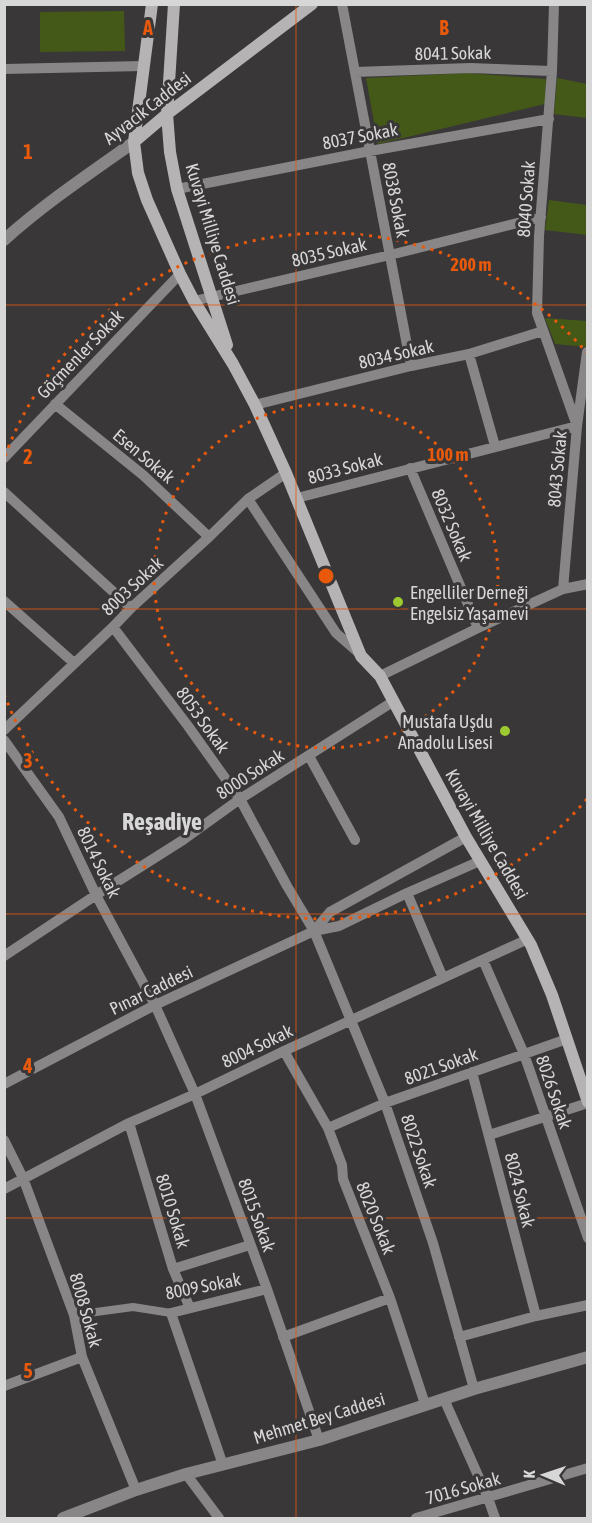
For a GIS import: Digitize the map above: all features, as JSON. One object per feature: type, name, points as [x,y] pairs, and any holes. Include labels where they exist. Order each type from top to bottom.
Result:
[{"type":"main road","name":"Kuvayi Milliye Caddesi","points":[[152,4],[134,142],[138,173],[147,200],[194,301],[233,363],[255,405],[297,498],[361,656],[380,676],[466,837],[528,939],[552,995],[588,1102]]},
{"type":"main road","name":"Kuvayi Milliye Caddesi","points":[[174,4],[167,114],[170,152],[177,189],[233,363]]},
{"type":"main road","name":"Ayvacık Caddesi","points":[[134,142],[167,114],[312,4]]},
{"type":"street","name":"8038 Sokak","points":[[342,4],[411,366]]},
{"type":"street","name":"8040 Sokak","points":[[554,4],[537,313],[577,426]]},
{"type":"street","points":[[4,69],[143,66]]},
{"type":"street","name":"8041 Sokak","points":[[355,72],[470,68],[552,71]]},
{"type":"street","name":"8037 Sokak","points":[[177,189],[549,119]]},
{"type":"street","name":"Ayvacık Caddesi","points":[[4,240],[134,142]]},
{"type":"street","name":"8035 Sokak","points":[[194,301],[541,217]]},
{"type":"street","name":"Göçmenler Sokak","points":[[4,458],[180,274]]},
{"type":"street","name":"8034 Sokak","points":[[255,405],[469,354],[543,331]]},
{"type":"street","name":"8043 Sokak","points":[[563,589],[577,426],[587,352]]},
{"type":"street","points":[[469,354],[495,446]]},
{"type":"street","name":"Esen Sokak","points":[[55,404],[143,475],[209,537]]},
{"type":"street","name":"8033 Sokak","points":[[297,498],[577,426]]},
{"type":"street","name":"8032 Sokak","points":[[410,468],[478,628]]},
{"type":"street","name":"8003 Sokak","points":[[6,726],[248,499],[286,473]]},
{"type":"street","points":[[4,492],[131,608]]},
{"type":"street","points":[[248,499],[336,633],[361,656]]},
{"type":"street","points":[[380,676],[563,589],[588,584]]},
{"type":"street","points":[[4,601],[74,663]]},
{"type":"street","name":"8053 Sokak","points":[[113,627],[240,799],[287,886],[314,930]]},
{"type":"street","name":"8000 Sokak","points":[[4,956],[183,840],[240,799],[394,701]]},
{"type":"street","name":"8014 Sokak","points":[[4,740],[59,817],[96,895],[154,1005]]},
{"type":"street","points":[[309,756],[355,840]]},
{"type":"street","name":"Pınar Caddesi","points":[[314,930],[330,912],[466,837]]},
{"type":"street","name":"Pınar Caddesi","points":[[4,1084],[154,1005],[314,930],[339,926],[480,861]]},
{"type":"street","points":[[407,893],[443,978]]},
{"type":"street","name":"8022 Sokak","points":[[314,930],[385,1103],[433,1243],[474,1389]]},
{"type":"street","name":"8004 Sokak","points":[[4,1189],[129,1123],[528,939]]},
{"type":"street","name":"8026 Sokak","points":[[483,960],[524,1054],[588,1238]]},
{"type":"street","name":"8015 Sokak","points":[[154,1005],[195,1094],[267,1289],[319,1440]]},
{"type":"street","name":"8021 Sokak","points":[[328,1128],[385,1103],[567,1039]]},
{"type":"street","name":"8020 Sokak","points":[[285,1051],[328,1128],[342,1165],[342,1179],[390,1298],[425,1404]]},
{"type":"street","name":"8024 Sokak","points":[[472,1072],[536,1316]]},
{"type":"street","points":[[489,1135],[588,1102]]},
{"type":"street","name":"8010 Sokak","points":[[129,1123],[173,1269],[190,1308]]},
{"type":"street","name":"8008 Sokak","points":[[4,1140],[23,1178],[74,1315],[82,1357],[136,1490]]},
{"type":"street","points":[[173,1269],[250,1245]]},
{"type":"street","name":"8009 Sokak","points":[[74,1315],[133,1307],[171,1313],[267,1289]]},
{"type":"street","points":[[284,1337],[390,1298]]},
{"type":"street","points":[[459,1336],[588,1305]]},
{"type":"street","points":[[171,1313],[223,1465]]},
{"type":"street","points":[[4,1386],[82,1357]]},
{"type":"street","name":"Mehmet Bey Caddesi","points":[[63,1518],[186,1474],[319,1440],[425,1404],[588,1357]]},
{"type":"street","points":[[444,1399],[495,1518]]},
{"type":"street","name":"7016 Sokak","points":[[416,1518],[588,1468]]},
{"type":"street","points":[[186,1474],[219,1518]]},
{"type":"green space","points":[[124,11],[125,51],[40,52],[40,12]]},
{"type":"green space","points":[[466,73],[546,79],[545,104],[378,144],[366,78]]},
{"type":"green space","points":[[557,78],[587,84],[587,118],[554,114]]},
{"type":"green space","points":[[549,200],[587,205],[587,235],[545,230]]},
{"type":"green space","points":[[545,318],[587,321],[587,347],[555,344]]},
{"type":"place","name":"Engelliler Derneği Engelsiz Yaşamevi","points":[[398,602]]},
{"type":"place","name":"Mustafa Uşdu Anadolu Lisesi","points":[[505,731]]},
{"type":"district","name":"Reşadiye","points":[[162,821]]}]
